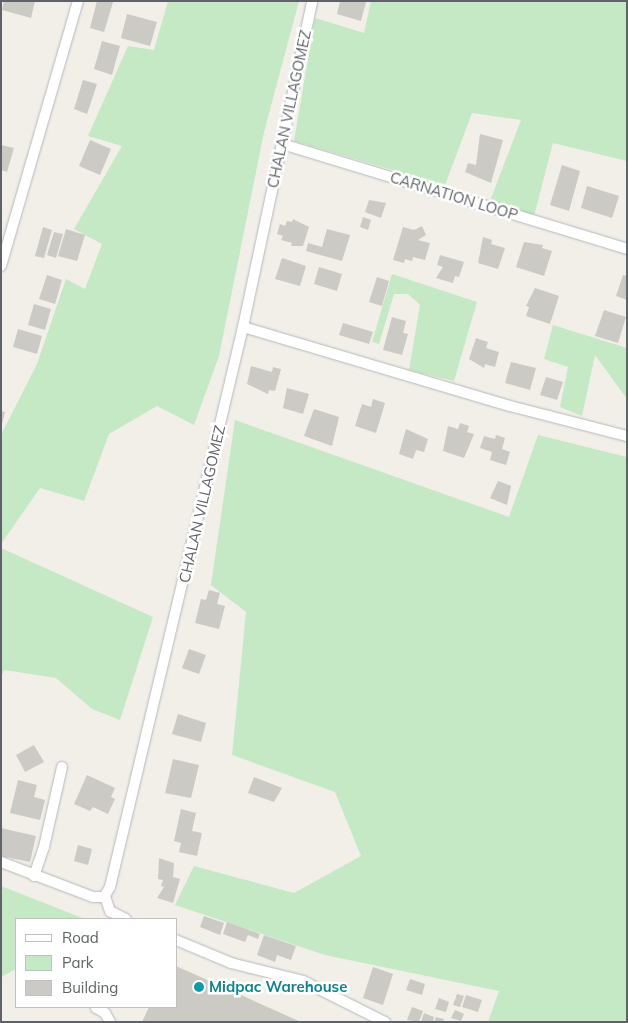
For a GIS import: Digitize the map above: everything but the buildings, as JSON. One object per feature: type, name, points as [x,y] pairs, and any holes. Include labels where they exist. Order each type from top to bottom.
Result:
[{"type":"street","points":[[1,266],[78,1]]},
{"type":"street","name":"CHALAN VILLAGOMEZ","points":[[105,896],[126,833],[243,326],[312,1]]},
{"type":"street","name":"CARNATION LOOP","points":[[282,144],[627,249]]},
{"type":"street","points":[[243,326],[510,406],[627,436]]},
{"type":"street","points":[[34,876],[44,847],[62,767]]},
{"type":"street","points":[[1,862],[87,895],[105,896],[110,911],[124,918]]},
{"type":"street","points":[[178,941],[231,962],[303,981],[385,1022]]},
{"type":"street","points":[[96,1008],[105,1013],[110,1022]]},
{"type":"green space","points":[[168,1],[299,1],[264,132],[219,356],[194,425],[157,406],[109,434],[84,501],[40,488],[1,544],[1,435],[37,364],[66,279],[85,289],[102,244],[74,229],[122,146],[88,136],[128,46],[154,50]]},
{"type":"green space","points":[[371,1],[627,1],[627,161],[553,143],[534,216],[490,201],[521,120],[472,113],[445,185],[294,141],[315,18],[364,33]]},
{"type":"green space","points":[[392,274],[477,302],[454,381],[409,370],[420,305],[408,294],[394,294],[379,344],[372,342]]},
{"type":"green space","points":[[553,325],[627,348],[627,399],[595,355],[582,416],[560,407],[568,367],[544,359]]},
{"type":"green space","points":[[235,420],[509,517],[538,435],[627,457],[627,1022],[488,1022],[499,991],[325,955],[175,905],[194,866],[294,893],[361,856],[335,792],[232,755],[246,612],[211,585]]},
{"type":"green space","points":[[1,548],[153,617],[120,720],[92,709],[56,678],[4,670],[1,678]]},
{"type":"green space","points":[[1,886],[82,918],[15,918],[15,970],[1,977]]},
{"type":"place","name":"Midpac Warehouse","points":[[199,987]]}]
